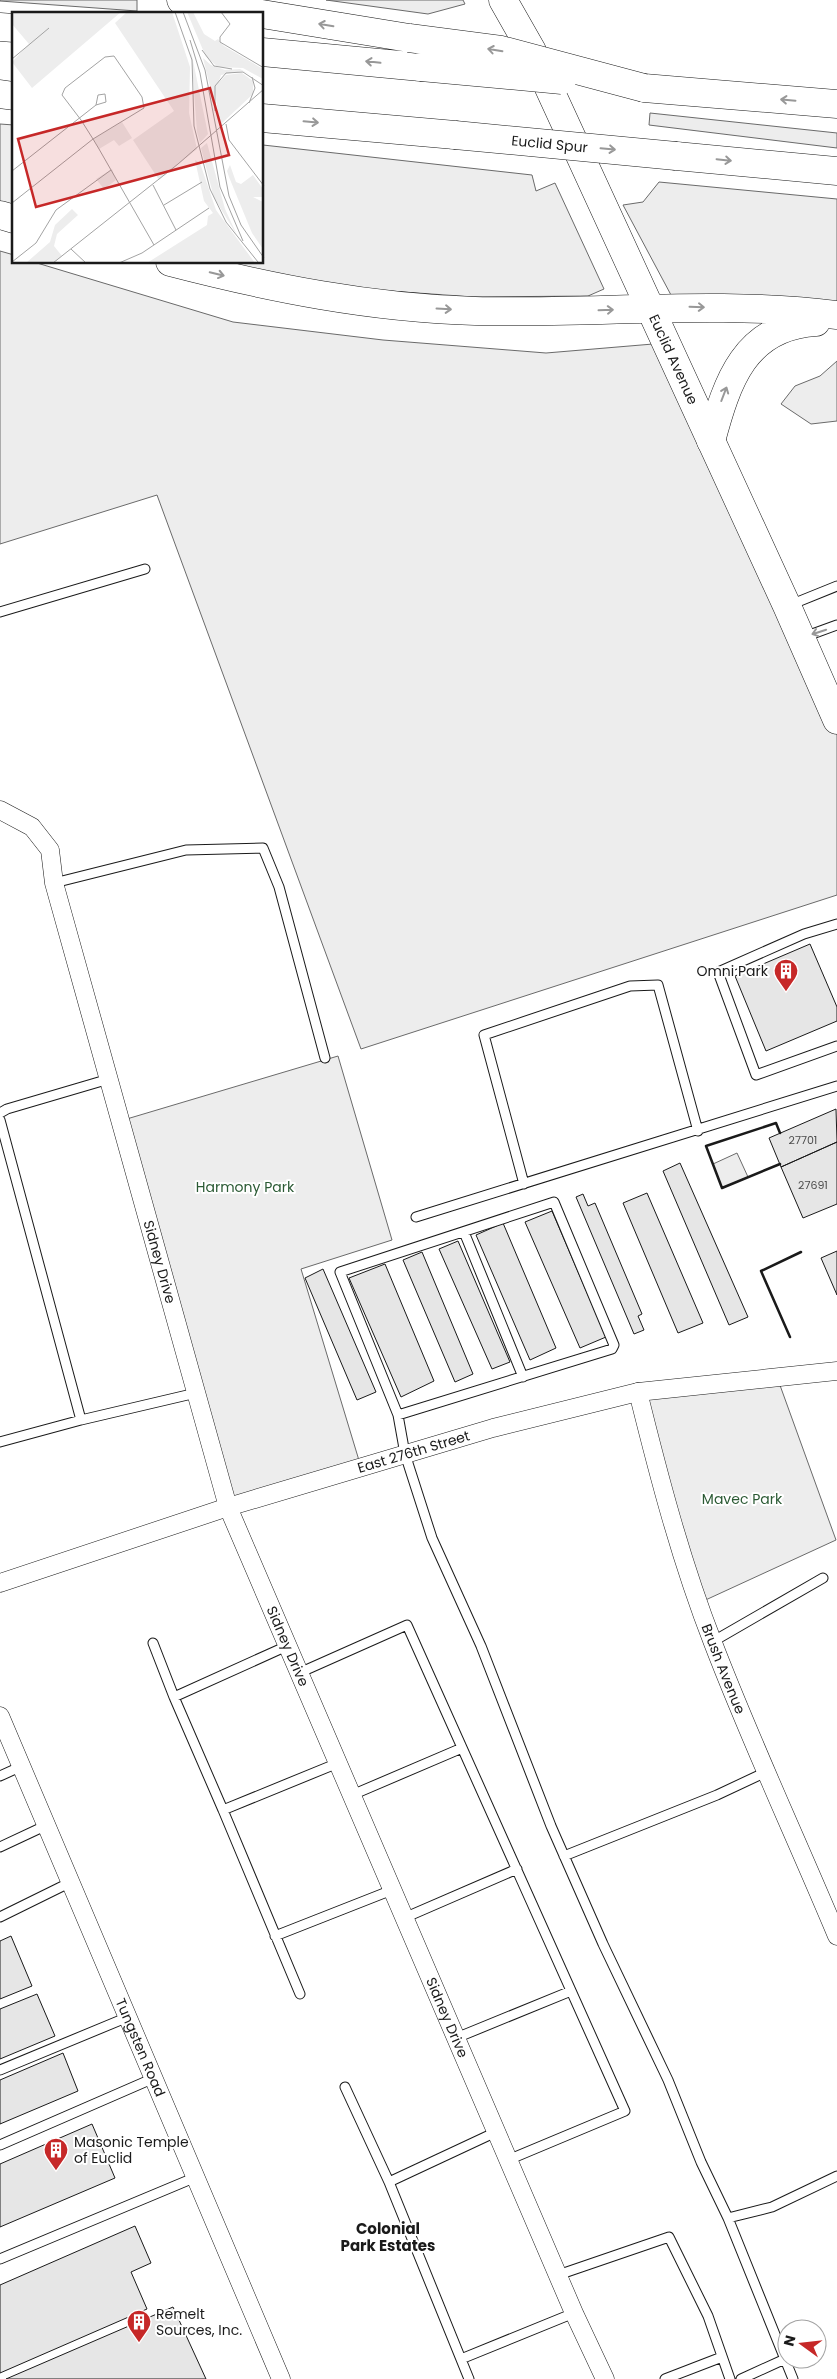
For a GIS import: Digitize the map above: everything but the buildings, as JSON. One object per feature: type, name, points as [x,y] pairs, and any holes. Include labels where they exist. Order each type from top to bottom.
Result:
[{"type":"main road","points":[[182,0],[248,12]]},
{"type":"main road","name":"Euclid Avenue","points":[[503,0],[532,51],[648,308],[787,606],[837,720]]},
{"type":"main road","points":[[264,14],[409,38],[501,50],[644,88]]},
{"type":"main road","points":[[264,52],[837,104]]},
{"type":"main road","name":"Euclid Spur","points":[[264,118],[837,171]]},
{"type":"main road","points":[[178,264],[294,292],[395,306],[476,311],[607,310],[684,307],[813,312],[837,315]]},
{"type":"main road","points":[[711,441],[728,384],[734,371],[752,349],[763,339],[785,327],[813,322],[837,321]]},
{"type":"street","name":"Sidney Drive","points":[[0,810],[32,827],[50,850],[54,883],[228,1507],[604,2379]]},
{"type":"street","name":"East 276th Street","points":[[0,1583],[228,1507],[493,1428],[638,1392],[837,1370]]},
{"type":"street","name":"Brush Avenue","points":[[638,1392],[670,1518],[712,1642],[766,1772],[833,1915],[837,1936]]},
{"type":"street","name":"Tungsten Road","points":[[0,1716],[281,2379]]},
{"type":"lane","points":[[0,612],[145,569]]},
{"type":"lane","points":[[787,606],[837,586]]},
{"type":"lane","points":[[801,638],[837,625]]},
{"type":"lane","points":[[54,883],[186,850],[263,848],[279,887],[325,1058]]},
{"type":"lane","points":[[837,924],[804,934],[718,972],[756,1075],[837,1046]]},
{"type":"lane","points":[[524,1184],[484,1035],[630,986],[658,985],[698,1131]]},
{"type":"lane","points":[[0,1113],[7,1109],[109,1079]]},
{"type":"lane","points":[[416,1217],[698,1131],[837,1086]]},
{"type":"lane","points":[[0,1120],[72,1396],[81,1420]]},
{"type":"lane","points":[[398,1415],[612,1349],[614,1345],[554,1202],[340,1272],[398,1415],[405,1454],[432,1538],[481,1646],[564,1856],[603,1944],[668,2080],[702,2162],[728,2218],[777,2339]]},
{"type":"lane","points":[[464,1232],[523,1376]]},
{"type":"lane","points":[[0,1442],[81,1420],[196,1393]]},
{"type":"lane","points":[[712,1642],[823,1578]]},
{"type":"lane","points":[[299,1673],[407,1625],[625,2111],[508,2160]]},
{"type":"lane","points":[[152,1643],[300,1994]]},
{"type":"lane","points":[[174,1697],[288,1646]]},
{"type":"lane","points":[[352,1795],[462,1748]]},
{"type":"lane","points":[[223,1810],[338,1763]]},
{"type":"lane","points":[[0,1776],[22,1766]]},
{"type":"lane","points":[[564,1856],[717,1795],[766,1772]]},
{"type":"lane","points":[[0,1847],[47,1825]]},
{"type":"lane","points":[[404,1918],[517,1869]]},
{"type":"lane","points":[[0,1917],[71,1882]]},
{"type":"lane","points":[[276,1936],[392,1890]]},
{"type":"lane","points":[[456,2038],[571,1991]]},
{"type":"lane","points":[[0,2070],[128,2017]]},
{"type":"lane","points":[[0,2145],[154,2078]]},
{"type":"lane","points":[[345,2087],[389,2182],[469,2379]]},
{"type":"lane","points":[[389,2182],[496,2132]]},
{"type":"lane","points":[[728,2218],[772,2207],[837,2176]]},
{"type":"lane","points":[[0,2259],[196,2177]]},
{"type":"lane","points":[[558,2275],[669,2238],[708,2316],[730,2379]]},
{"type":"lane","points":[[461,2359],[574,2313]]},
{"type":"lane","points":[[665,2379],[722,2357]]},
{"type":"lane","points":[[741,2379],[777,2363]]},
{"type":"shaded area","points":[[137,0],[137,11],[0,1]]},
{"type":"shaded area","points":[[326,0],[463,0],[465,4],[428,14]]},
{"type":"shaded area","points":[[650,113],[837,133],[837,148],[649,125]]},
{"type":"shaded area","points":[[0,124],[12,125],[12,206],[0,203]]},
{"type":"shaded area","points":[[264,145],[532,175],[536,191],[555,183],[604,289],[588,296],[474,297],[347,288],[231,264],[264,264]]},
{"type":"shaded area","points":[[659,182],[837,199],[837,306],[671,295],[623,205],[643,202]]},
{"type":"shaded area","points":[[0,251],[12,254],[12,264],[40,264],[233,322],[383,340],[546,353],[665,343],[837,720],[837,895],[361,1049],[157,495],[0,544]]},
{"type":"shaded area","points":[[837,361],[837,421],[811,424],[781,404],[795,386],[820,376]]},
{"type":"shaded area","name":"Harmony Park","points":[[338,1056],[392,1240],[301,1269],[361,1467],[228,1507],[120,1121]]},
{"type":"shaded area","points":[[737,1153],[748,1177],[722,1188],[713,1164]]},
{"type":"shaded area","name":"Mavec Park","points":[[777,1377],[836,1540],[699,1603],[638,1392]]},
{"type":"wall","points":[[780,1133],[776,1123],[706,1146],[722,1188],[780,1164]]},
{"type":"wall","points":[[790,1337],[761,1271],[801,1252]]},
{"type":"place","name":"Omni Park","points":[[786,992]]},
{"type":"place","name":"Masonic Temple of Euclid","points":[[56,2171]]},
{"type":"place","name":"Remelt Sources, Inc.","points":[[139,2343]]},
{"type":"district","name":"Colonial Park Estates","points":[[388,2238]]}]
